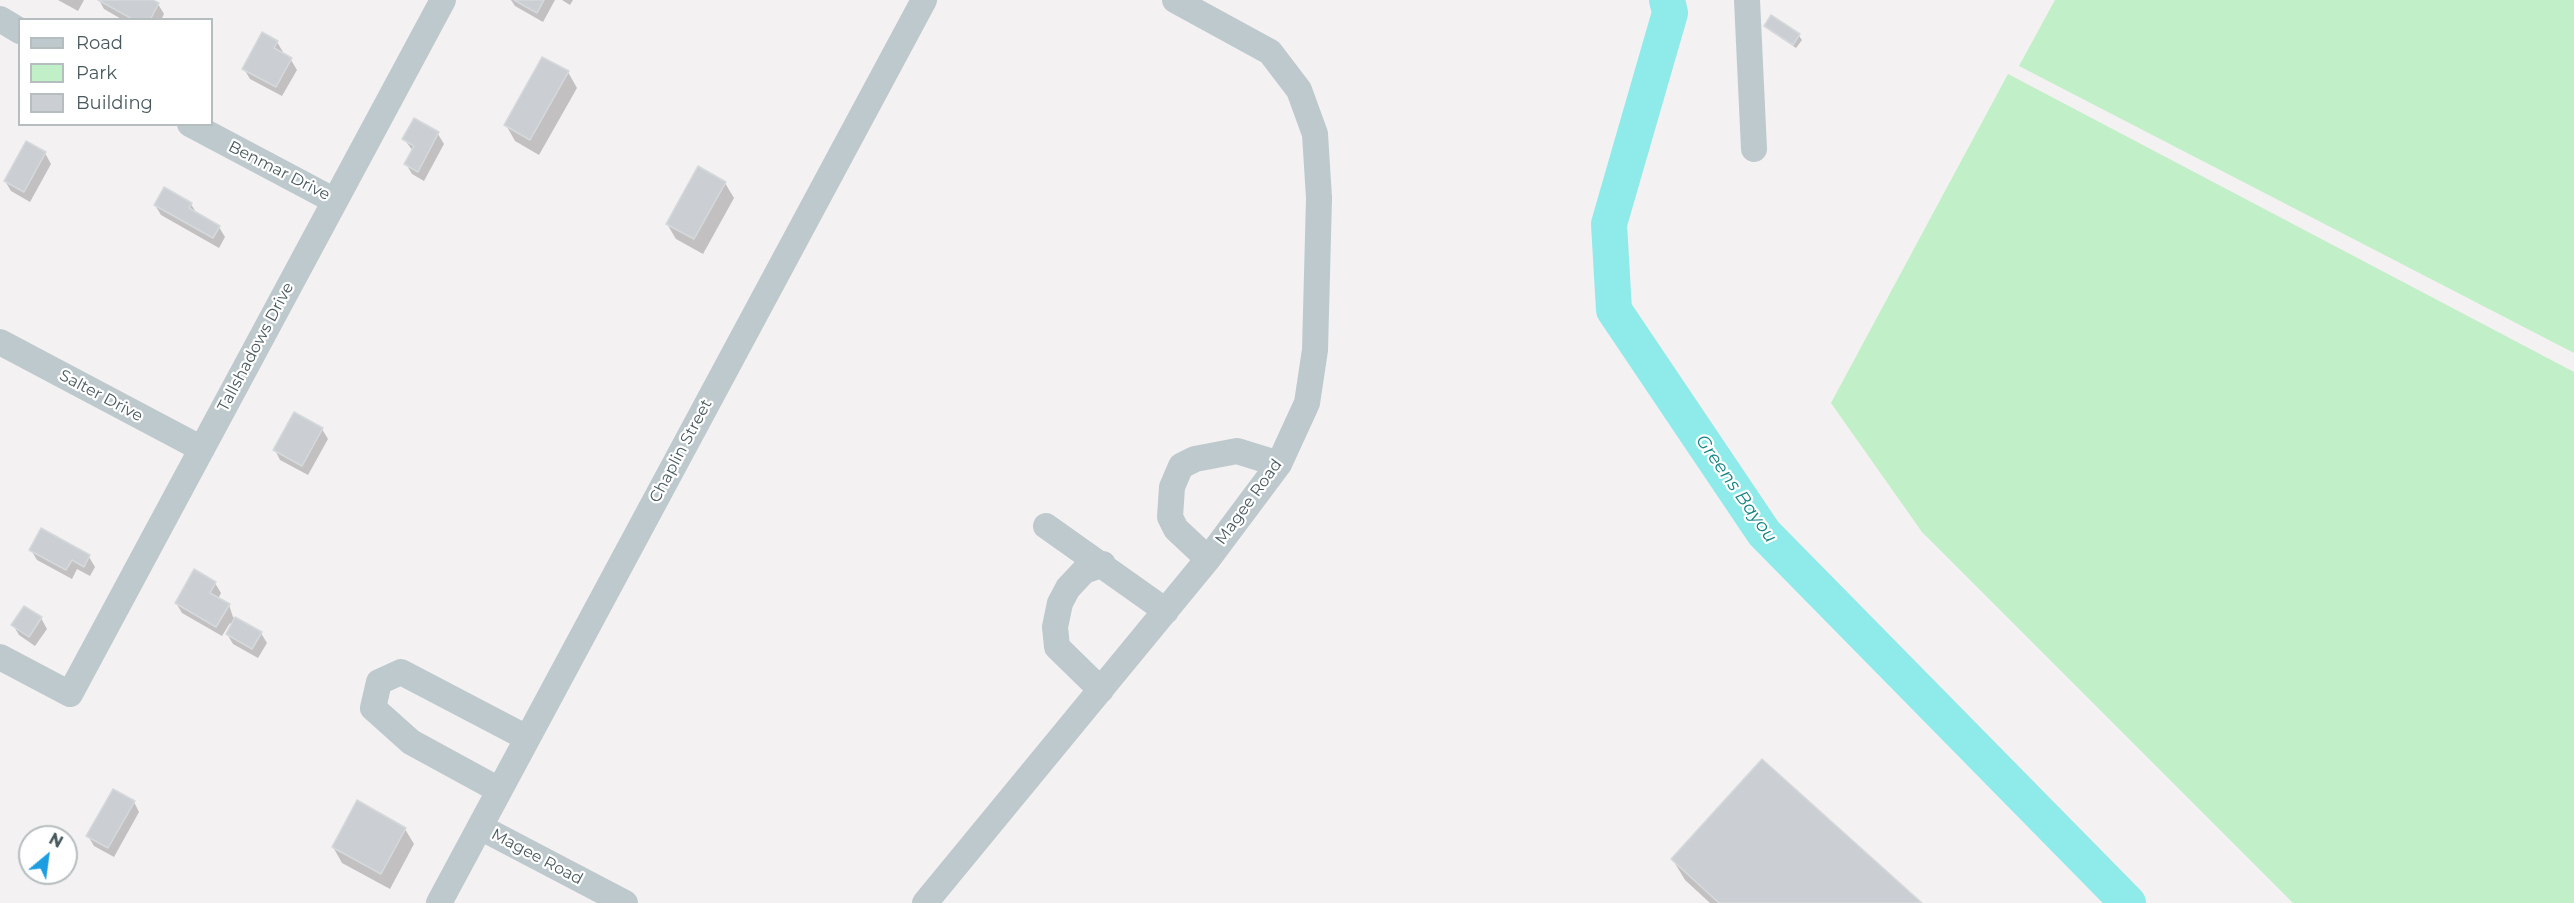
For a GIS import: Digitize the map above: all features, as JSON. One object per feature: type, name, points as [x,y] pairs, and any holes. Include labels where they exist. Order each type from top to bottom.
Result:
[{"type":"street","name":"Tallshadows Drive","points":[[0,657],[70,694],[443,0]]},
{"type":"street","name":"Chaplin Street","points":[[439,903],[924,0]]},
{"type":"street","name":"Magee Road","points":[[925,903],[1208,559],[1279,464],[1307,403],[1315,350],[1319,198],[1315,134],[1299,90],[1270,52],[1175,0]]},
{"type":"street","points":[[1748,0],[1754,149]]},
{"type":"street","points":[[0,19],[18,30]]},
{"type":"street","name":"Benmar Drive","points":[[194,126],[335,201]]},
{"type":"street","name":"Salter Drive","points":[[0,342],[201,449]]},
{"type":"street","points":[[1208,559],[1176,529],[1170,517],[1172,487],[1181,466],[1195,459],[1237,451],[1279,464]]},
{"type":"street","points":[[1046,526],[1166,611]]},
{"type":"street","points":[[1101,690],[1057,647],[1055,627],[1060,603],[1068,588],[1084,571],[1102,564]]},
{"type":"street","points":[[500,790],[411,742],[373,708],[379,682],[401,672],[527,738]]},
{"type":"street","name":"Magee Road","points":[[480,827],[625,903]]},
{"type":"green space","points":[[2055,0],[2574,0],[2574,353],[2019,66]]},
{"type":"green space","points":[[2008,74],[2574,372],[2574,903],[2293,903],[1922,532],[1831,403]]},
{"type":"building","points":[[98,0],[153,0],[159,3],[151,18],[130,18]]},
{"type":"building","points":[[514,0],[544,0],[537,13]]},
{"type":"building","points":[[1771,15],[1800,34],[1793,45],[1764,26]]},
{"type":"building","points":[[262,32],[278,41],[274,48],[292,58],[276,87],[242,69]]},
{"type":"building","points":[[542,57],[569,71],[530,140],[504,125]]},
{"type":"building","points":[[414,118],[439,132],[418,172],[404,164],[414,146],[402,139]]},
{"type":"building","points":[[26,141],[46,152],[24,192],[4,181]]},
{"type":"building","points":[[698,166],[726,182],[694,239],[666,224]]},
{"type":"building","points":[[164,187],[192,203],[189,208],[220,226],[213,238],[154,205]]},
{"type":"building","points":[[294,412],[323,428],[302,466],[273,450]]},
{"type":"building","points":[[41,528],[90,555],[84,567],[72,560],[66,570],[29,550]]},
{"type":"building","points":[[194,569],[216,582],[210,593],[230,604],[216,627],[175,603]]},
{"type":"building","points":[[24,606],[42,617],[29,637],[11,625]]},
{"type":"building","points":[[235,617],[262,632],[252,649],[226,634]]},
{"type":"building","points":[[1762,759],[1922,903],[1719,903],[1671,859]]},
{"type":"building","points":[[113,789],[135,801],[108,848],[86,836]]},
{"type":"building","points":[[357,800],[406,828],[381,874],[332,847]]},
{"type":"waterway","name":"Greens Bayou","points":[[1667,0],[1670,13],[1609,224],[1614,310],[1764,533],[2128,903]]}]
